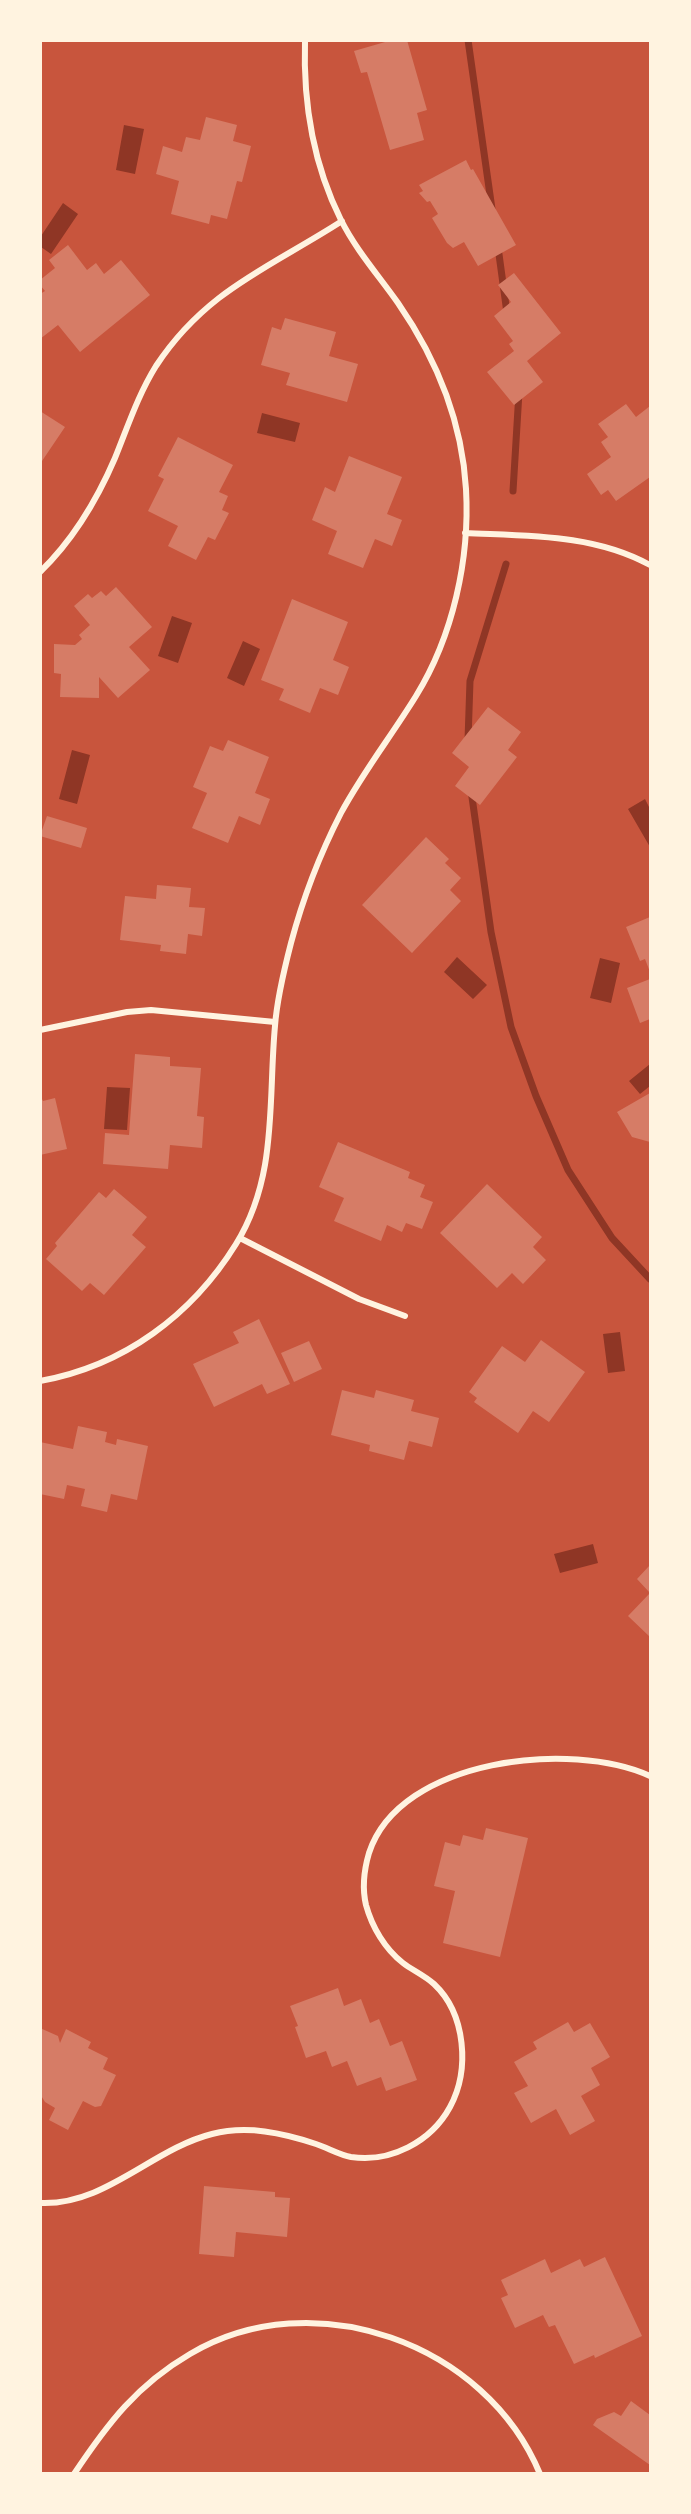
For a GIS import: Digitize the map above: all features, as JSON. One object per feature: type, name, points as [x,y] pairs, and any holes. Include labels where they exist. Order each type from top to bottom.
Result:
[{"type":"street","points":[[40,1381],[90,1369],[150,1337],[178,1315],[202,1291],[240,1238],[265,1168],[271,1135],[275,1022],[281,981],[304,899],[341,814],[365,772],[418,693],[436,659],[457,592],[465,533],[466,490],[462,453],[441,379],[424,343],[342,221],[315,150],[303,78],[305,40]]},
{"type":"street","points":[[40,572],[72,536],[89,511],[116,456],[139,396],[175,340],[223,293],[342,221]]},
{"type":"street","points":[[465,533],[582,541],[609,547],[651,565]]},
{"type":"street","points":[[40,1030],[127,1012],[151,1010],[275,1022]]},
{"type":"street","points":[[240,1238],[359,1299],[405,1316]]},
{"type":"street","points":[[40,2203],[71,2200],[84,2196],[182,2146],[213,2134],[231,2131],[275,2132],[348,2157],[364,2158],[396,2153],[425,2136],[439,2124],[450,2108],[458,2088],[462,2045],[459,2027],[442,1993],[434,1984],[396,1957],[381,1939],[372,1922],[366,1904],[364,1880],[373,1843],[382,1826],[403,1803],[427,1788],[460,1776],[516,1762],[566,1758],[597,1760],[651,1776]]},
{"type":"street","points":[[74,2474],[118,2412],[133,2396],[170,2366],[192,2352],[234,2336],[284,2324],[306,2323],[358,2328],[388,2335],[414,2346],[458,2372],[483,2393],[506,2418],[528,2449],[540,2474]]},
{"type":"shaded area","points":[[124,125],[144,129],[135,174],[116,170]]},
{"type":"shaded area","points":[[63,203],[78,214],[51,254],[41,247],[41,236]]},
{"type":"shaded area","points":[[262,413],[300,423],[295,442],[257,433]]},
{"type":"shaded area","points":[[172,616],[192,623],[178,663],[158,656]]},
{"type":"shaded area","points":[[243,641],[260,649],[244,686],[227,678]]},
{"type":"shaded area","points":[[72,750],[90,755],[77,804],[59,799]]},
{"type":"shaded area","points":[[645,799],[650,809],[650,847],[628,809]]},
{"type":"shaded area","points":[[457,957],[487,985],[473,999],[444,972]]},
{"type":"shaded area","points":[[600,958],[620,963],[611,1003],[590,998]]},
{"type":"shaded area","points":[[650,1064],[650,1086],[640,1094],[629,1081]]},
{"type":"shaded area","points":[[107,1087],[130,1088],[127,1130],[104,1129]]},
{"type":"shaded area","points":[[620,1332],[625,1371],[608,1373],[603,1334]]},
{"type":"shaded area","points":[[593,1544],[598,1563],[560,1573],[554,1554]]},
{"type":"building","points":[[392,40],[407,40],[427,110],[417,113],[424,140],[390,150],[367,72],[361,73],[354,51]]},
{"type":"building","points":[[206,117],[237,125],[233,141],[251,146],[242,182],[237,181],[227,219],[211,215],[209,224],[171,214],[179,181],[156,174],[163,146],[182,152],[186,137],[200,140]]},
{"type":"building","points":[[466,160],[516,245],[478,266],[464,242],[453,248],[447,243],[432,218],[438,214],[430,201],[427,202],[419,193],[423,191],[419,185]]},
{"type":"building","points":[[68,245],[87,270],[96,263],[104,274],[121,260],[150,295],[80,352],[58,325],[40,339],[40,294],[45,291],[40,285],[40,280],[55,268],[49,260]]},
{"type":"building","points":[[514,273],[561,333],[527,361],[543,382],[514,405],[487,372],[514,351],[509,344],[513,341],[494,316],[511,302],[498,285]]},
{"type":"building","points":[[285,318],[336,332],[329,356],[358,364],[347,402],[286,385],[290,373],[261,365],[272,327],[281,330]]},
{"type":"building","points":[[626,404],[636,417],[650,406],[650,477],[616,501],[608,490],[601,495],[587,474],[611,457],[601,442],[608,437],[598,424]]},
{"type":"building","points":[[40,411],[65,427],[40,464]]},
{"type":"building","points":[[178,437],[233,465],[219,492],[228,496],[222,510],[229,513],[215,540],[208,537],[196,560],[168,546],[178,526],[148,511],[164,479],[158,476]]},
{"type":"building","points":[[349,456],[402,477],[387,514],[402,520],[392,546],[375,539],[363,568],[328,554],[337,531],[312,520],[325,487],[335,492]]},
{"type":"building","points":[[116,587],[152,627],[129,647],[150,670],[118,698],[99,677],[99,698],[60,697],[61,674],[54,673],[54,644],[75,645],[82,639],[79,635],[90,625],[74,606],[88,594],[92,598],[101,591],[106,596]]},
{"type":"building","points":[[292,599],[348,622],[333,660],[349,667],[338,695],[320,688],[310,713],[279,700],[284,689],[261,680]]},
{"type":"building","points":[[488,707],[521,732],[508,750],[517,757],[480,805],[455,786],[469,767],[452,753]]},
{"type":"building","points":[[228,740],[269,757],[255,793],[270,799],[260,825],[239,816],[228,843],[192,828],[207,793],[193,787],[210,746],[223,751]]},
{"type":"building","points":[[47,816],[87,828],[81,848],[40,836]]},
{"type":"building","points":[[426,837],[449,859],[445,863],[461,878],[450,890],[461,901],[412,953],[362,905]]},
{"type":"building","points":[[157,885],[191,888],[189,907],[205,908],[202,936],[188,934],[186,954],[160,951],[161,945],[120,940],[125,896],[156,899]]},
{"type":"building","points":[[650,917],[650,972],[645,959],[640,961],[626,927]]},
{"type":"building","points":[[650,979],[650,1019],[640,1023],[627,988]]},
{"type":"building","points":[[135,1054],[170,1057],[170,1066],[201,1068],[197,1116],[204,1117],[202,1148],[170,1145],[168,1169],[103,1164],[105,1133],[129,1135]]},
{"type":"building","points":[[650,1093],[650,1142],[632,1137],[617,1112]]},
{"type":"building","points":[[40,1095],[43,1101],[55,1098],[67,1149],[40,1155]]},
{"type":"building","points":[[338,1142],[410,1172],[408,1178],[425,1185],[420,1197],[433,1202],[422,1229],[406,1223],[402,1232],[387,1225],[381,1241],[334,1221],[344,1198],[319,1187]]},
{"type":"building","points":[[487,1184],[542,1237],[533,1247],[546,1260],[523,1284],[512,1273],[497,1288],[440,1233]]},
{"type":"building","points":[[114,1189],[147,1217],[132,1235],[146,1247],[104,1295],[90,1283],[82,1291],[46,1259],[57,1246],[55,1243],[99,1192],[106,1198]]},
{"type":"building","points":[[259,1319],[290,1384],[267,1394],[262,1384],[214,1407],[193,1364],[239,1343],[233,1332]]},
{"type":"building","points":[[541,1340],[585,1372],[549,1422],[533,1411],[518,1433],[474,1402],[477,1398],[469,1392],[502,1346],[525,1362]]},
{"type":"building","points":[[309,1341],[322,1369],[294,1382],[281,1353]]},
{"type":"building","points":[[342,1390],[374,1398],[376,1390],[414,1400],[411,1411],[439,1418],[432,1447],[409,1441],[404,1460],[369,1451],[370,1445],[331,1435]]},
{"type":"building","points":[[78,1426],[107,1432],[105,1442],[116,1445],[117,1439],[148,1446],[137,1500],[111,1494],[107,1512],[81,1506],[85,1489],[67,1485],[64,1499],[40,1494],[40,1442],[73,1449]]},
{"type":"building","points":[[650,1565],[650,1593],[637,1579]]},
{"type":"building","points":[[650,1593],[650,1637],[628,1616]]},
{"type":"building","points":[[486,1828],[528,1838],[500,1957],[443,1943],[455,1891],[434,1886],[445,1842],[460,1846],[463,1835],[483,1840]]},
{"type":"building","points":[[338,1988],[344,2006],[361,1999],[370,2023],[379,2019],[390,2046],[402,2041],[417,2080],[386,2091],[381,2077],[357,2086],[347,2061],[332,2067],[326,2051],[306,2058],[290,2006]]},
{"type":"building","points":[[568,2022],[574,2032],[590,2023],[610,2057],[591,2068],[600,2085],[581,2096],[595,2121],[570,2135],[556,2109],[531,2123],[514,2093],[528,2086],[514,2062],[537,2049],[533,2042]]},
{"type":"building","points":[[40,2028],[58,2036],[60,2043],[66,2029],[91,2042],[88,2048],[108,2058],[103,2069],[116,2075],[101,2106],[95,2107],[83,2101],[68,2130],[49,2120],[55,2108],[45,2102],[40,2094]]},
{"type":"building","points":[[204,2186],[275,2192],[275,2197],[290,2198],[287,2237],[236,2232],[234,2257],[199,2254]]},
{"type":"building","points":[[605,2257],[642,2336],[595,2358],[594,2355],[574,2364],[555,2325],[549,2327],[543,2315],[515,2328],[501,2298],[508,2295],[501,2280],[545,2259],[551,2273],[580,2259],[584,2267]]},
{"type":"building","points":[[631,2401],[650,2415],[650,2465],[593,2425],[597,2419],[614,2412],[621,2416]]},
{"type":"waterway","points":[[468,40],[492,209]]},
{"type":"waterway","points":[[498,247],[507,313]]},
{"type":"waterway","points":[[513,491],[519,392]]},
{"type":"waterway","points":[[468,740],[470,681],[506,564]]},
{"type":"waterway","points":[[471,790],[491,932],[511,1027],[536,1096],[568,1170],[612,1238],[650,1279]]}]
